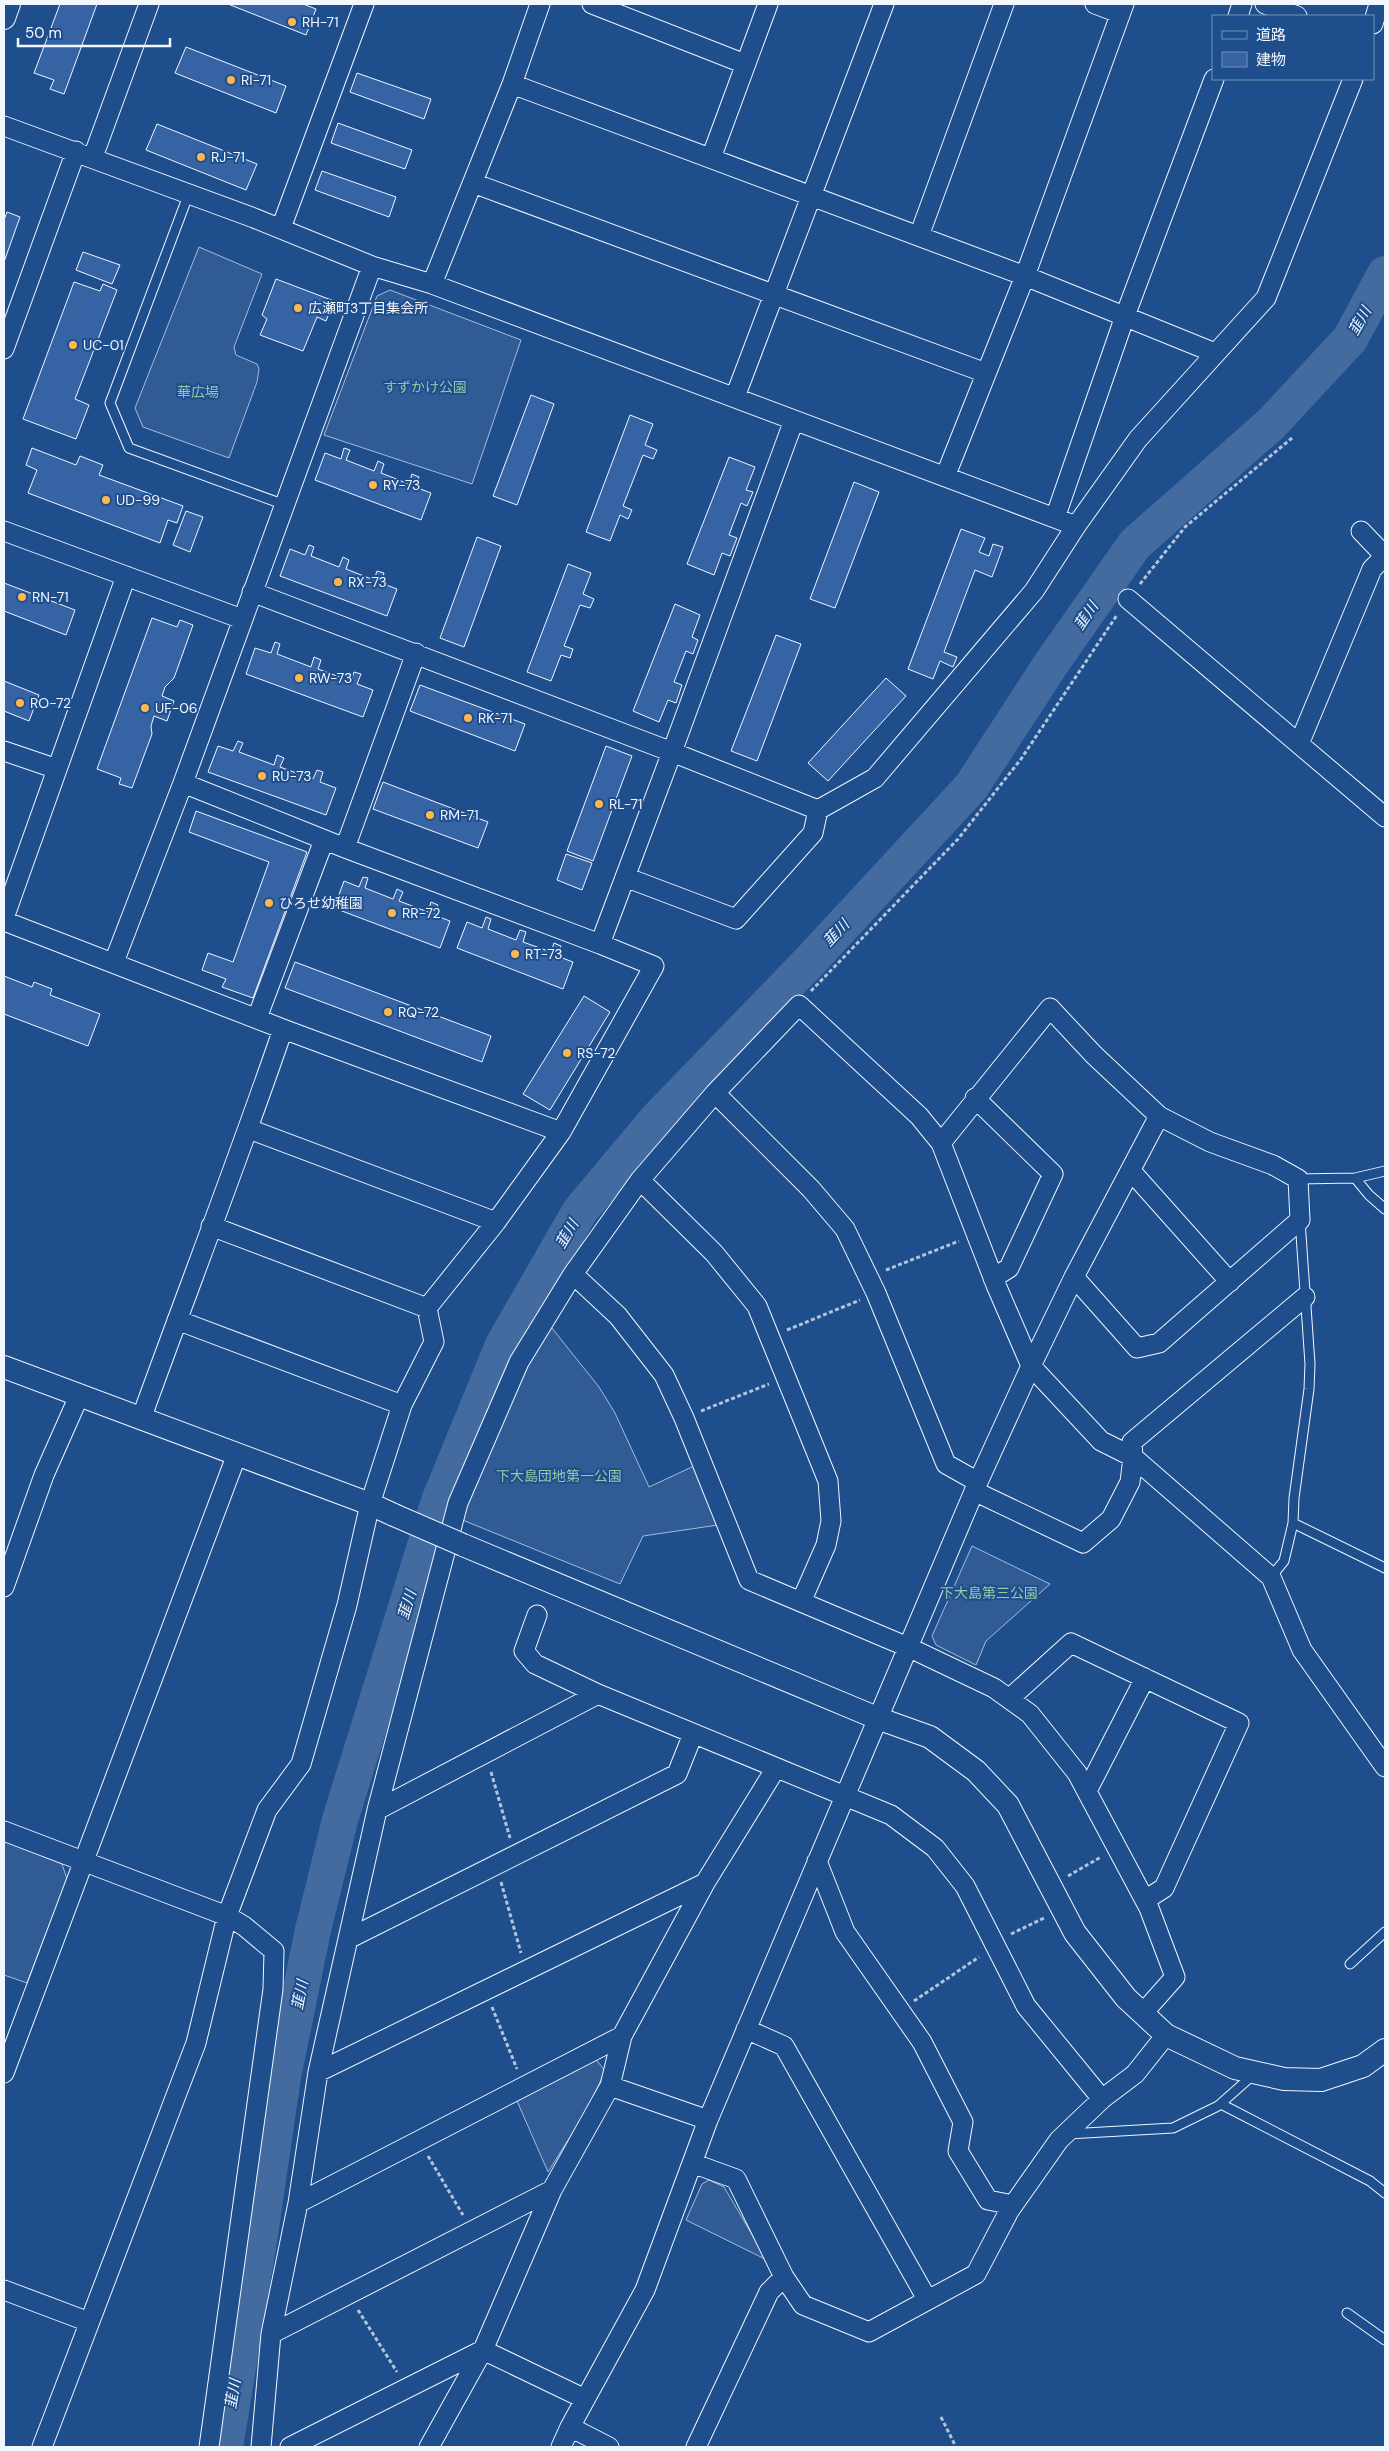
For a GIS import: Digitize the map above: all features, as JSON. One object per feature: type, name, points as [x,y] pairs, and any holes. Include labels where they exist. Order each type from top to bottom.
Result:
[{"type":"street","points":[[4,18],[9,4]]},
{"type":"street","points":[[4,350],[149,4]]},
{"type":"street","points":[[280,228],[364,4]]},
{"type":"street","points":[[432,284],[512,84],[540,4]]},
{"type":"street","points":[[592,4],[745,64]]},
{"type":"street","points":[[711,158],[768,4]]},
{"type":"street","points":[[735,397],[884,4]]},
{"type":"street","points":[[920,236],[1004,4]]},
{"type":"street","points":[[946,476],[1025,276],[1122,8],[1095,4]]},
{"type":"street","points":[[1265,4],[1294,15]]},
{"type":"street","points":[[1374,21],[1380,4]]},
{"type":"street","points":[[1055,518],[1125,316],[1214,80]]},
{"type":"street","points":[[625,878],[736,919],[813,833],[818,810],[875,778],[1034,591],[1076,526],[1138,439],[1266,298],[1353,80]]},
{"type":"street","points":[[512,84],[1025,276],[1215,352]]},
{"type":"street","points":[[4,126],[189,193],[372,266],[432,284],[1076,526]]},
{"type":"street","points":[[473,183],[986,374]]},
{"type":"street","points":[[114,962],[183,783],[372,266]]},
{"type":"street","points":[[600,944],[794,420]]},
{"type":"street","points":[[4,530],[242,620]]},
{"type":"street","points":[[1299,744],[1372,569],[1385,556],[1361,532]]},
{"type":"street","points":[[126,576],[4,919],[283,1029],[561,1132]]},
{"type":"street","points":[[252,592],[416,653],[818,810]]},
{"type":"street","points":[[1128,599],[1385,817]]},
{"type":"street","points":[[345,848],[416,653]]},
{"type":"street","points":[[4,751],[57,769]]},
{"type":"street","points":[[183,783],[324,840],[654,966],[561,1132],[496,1222],[427,1308]]},
{"type":"street","points":[[257,1018],[324,840]]},
{"type":"street","points":[[261,2447],[271,2334],[298,2203],[318,2072],[377,1810],[458,1503],[520,1362],[573,1274],[640,1180],[715,1093],[798,1004],[919,1116],[940,1143],[993,1278],[1031,1366],[1101,1441],[1133,1457],[1271,1577],[1302,1650],[1385,1768]]},
{"type":"street","points":[[940,1143],[1050,1008],[1094,1055],[1159,1116],[1210,1142],[1272,1164],[1298,1179],[1300,1220],[1158,1343],[1137,1348],[1074,1278]]},
{"type":"street","points":[[141,1419],[211,1226],[249,1129],[283,1029]]},
{"type":"street","points":[[715,1093],[811,1189],[845,1229],[873,1285],[946,1464],[976,1487],[1083,1544],[1111,1519],[1130,1482],[1133,1457],[1132,1442],[1305,1297]]},
{"type":"street","points":[[975,1098],[1053,1174],[1009,1268],[993,1278]]},
{"type":"street","points":[[562,2447],[570,2427],[645,2290],[708,2120],[844,1795],[910,1648],[976,1487],[1031,1366],[1074,1278],[1159,1116]]},
{"type":"street","points":[[249,1129],[496,1222]]},
{"type":"street","points":[[1131,1171],[1230,1282]]},
{"type":"street","points":[[640,1180],[714,1253],[757,1306],[828,1481],[831,1521],[826,1545],[801,1602]]},
{"type":"street","points":[[211,1226],[427,1308]]},
{"type":"street","points":[[573,1274],[618,1316],[664,1374],[684,1418],[749,1580],[910,1648],[994,1688],[1030,1714],[1077,1773],[1145,1900],[1175,1977],[1143,2014]]},
{"type":"street","points":[[42,2447],[196,2043],[227,1916],[267,1810],[301,1764],[347,1605],[370,1504],[402,1405],[434,1342],[427,1308]]},
{"type":"street","points":[[177,1320],[402,1405]]},
{"type":"street","points":[[4,1367],[370,1504],[463,1545],[877,1718],[930,1738],[976,1771],[1008,1805],[1074,1932],[1126,1998],[1166,2035],[1235,2068],[1284,2080],[1321,2080],[1363,2066],[1385,2050]]},
{"type":"street","points":[[4,1587],[9,1557],[79,1396]]},
{"type":"street","points":[[4,2073],[237,1454]]},
{"type":"street","points":[[537,1615],[524,1651],[535,1664],[598,1694],[890,1814],[935,1848],[965,1886],[1026,2006],[1102,2098]]},
{"type":"street","points":[[1009,1699],[1071,1643],[1239,1723],[1164,1888],[1145,1900]]},
{"type":"street","points":[[1086,1791],[1145,1678]]},
{"type":"street","points":[[377,1810],[598,1694]]},
{"type":"street","points":[[348,1939],[677,1774],[693,1734]]},
{"type":"street","points":[[429,2447],[483,2350],[552,2190],[610,2086],[622,2036],[705,1883],[776,1768]]},
{"type":"street","points":[[4,1831],[227,1916],[244,1926],[274,1951],[273,1989],[209,2447]]},
{"type":"street","points":[[817,1861],[845,1932],[922,2042],[963,2122],[958,2152],[988,2200],[1013,2205]]},
{"type":"street","points":[[318,2072],[705,1883]]},
{"type":"street","points":[[746,2029],[784,2046],[926,2299]]},
{"type":"street","points":[[692,2163],[736,2179],[784,2276],[804,2305],[869,2332],[926,2299],[976,2274],[1013,2205],[1066,2134],[1102,2098],[1135,2074],[1166,2035]]},
{"type":"street","points":[[298,2203],[622,2036]]},
{"type":"street","points":[[610,2086],[708,2120]]},
{"type":"street","points":[[271,2334],[552,2190]]},
{"type":"street","points":[[696,2447],[769,2292],[784,2276]]},
{"type":"street","points":[[4,2290],[89,2322]]},
{"type":"street","points":[[483,2350],[585,2399]]},
{"type":"street","points":[[290,2447],[483,2350]]},
{"type":"street","points":[[570,2427],[609,2447]]},
{"type":"lane","points":[[189,193],[110,403],[129,448],[285,505]]},
{"type":"lane","points":[[1298,1179],[1355,1178],[1385,1171]]},
{"type":"lane","points":[[1355,1178],[1369,1195],[1385,1209]]},
{"type":"lane","points":[[1271,1577],[1284,1561],[1293,1523],[1294,1498],[1309,1389],[1310,1364],[1300,1220]]},
{"type":"lane","points":[[1293,1523],[1385,1568]]},
{"type":"lane","points":[[1350,1964],[1385,1932]]},
{"type":"lane","points":[[1066,2134],[1173,2128],[1221,2104],[1255,2073]]},
{"type":"lane","points":[[1221,2104],[1370,2180],[1385,2193]]},
{"type":"lane","points":[[1347,2313],[1385,2340]]},
{"type":"path","points":[[798,1004],[958,839],[1021,760],[1128,599],[1185,527],[1292,438]]},
{"type":"path","points":[[770,1336],[976,1235]]},
{"type":"path","points":[[684,1418],[786,1377]]},
{"type":"path","points":[[485,1752],[515,1855]]},
{"type":"path","points":[[1067,1877],[1117,1848]]},
{"type":"path","points":[[496,1865],[526,1971]]},
{"type":"path","points":[[900,2011],[994,1945],[1047,1917]]},
{"type":"path","points":[[486,1990],[524,2086]]},
{"type":"path","points":[[419,2140],[472,2231]]},
{"type":"path","points":[[348,2294],[407,2388]]},
{"type":"path","points":[[941,2417],[956,2447]]},
{"type":"shaded area","name":"華広場","points":[[199,247],[262,274],[234,347],[236,355],[257,364],[259,369],[257,382],[229,458],[143,427],[135,408]]},
{"type":"shaded area","name":"すずかけ公園","points":[[390,290],[521,340],[472,484],[324,435],[377,296]]},
{"type":"shaded area","name":"下大島団地第一公園","points":[[551,1327],[599,1387],[615,1413],[649,1487],[694,1466],[718,1525],[643,1536],[620,1584],[460,1519],[519,1377]]},
{"type":"shaded area","name":"下大島第三公園","points":[[972,1546],[1050,1584],[986,1641],[976,1665],[936,1645],[932,1636]]},
{"type":"shaded area","points":[[4,1841],[62,1864],[67,1879],[27,1983],[4,1975]]},
{"type":"shaded area","points":[[595,2058],[605,2071],[587,2110],[548,2172],[517,2101]]},
{"type":"shaded area","points":[[709,2180],[724,2187],[767,2260],[686,2220],[702,2184]]},
{"type":"building","points":[[60,4],[97,4],[64,94],[50,89],[54,80],[34,73]]},
{"type":"building","name":"RH-71","points":[[228,4],[303,4],[316,9],[306,35]]},
{"type":"building","name":"RI-71","points":[[186,47],[286,86],[276,113],[175,73]]},
{"type":"building","points":[[357,73],[431,99],[424,119],[350,92]]},
{"type":"building","points":[[338,123],[412,150],[405,169],[331,143]]},
{"type":"building","name":"RJ-71","points":[[157,124],[257,164],[246,190],[146,150]]},
{"type":"building","points":[[322,171],[396,197],[389,217],[315,190]]},
{"type":"building","points":[[7,212],[20,217],[4,262],[4,220]]},
{"type":"building","points":[[83,252],[120,265],[112,284],[76,270]]},
{"type":"building","name":"広瀬町3丁目集会所","points":[[276,279],[334,301],[326,321],[317,317],[303,351],[260,335],[267,319],[262,315]]},
{"type":"building","name":"UC-01","points":[[74,282],[100,291],[103,284],[117,290],[75,399],[89,405],[76,439],[23,419]]},
{"type":"building","points":[[531,395],[554,404],[517,505],[493,496]]},
{"type":"building","points":[[630,415],[653,424],[645,445],[657,450],[653,459],[643,455],[623,506],[632,510],[628,519],[620,515],[610,541],[586,532]]},
{"type":"building","name":"UD-99","points":[[32,448],[76,465],[80,456],[103,465],[99,475],[183,506],[177,523],[168,520],[160,543],[28,493],[37,470],[26,465]]},
{"type":"building","name":"RY-73","points":[[344,448],[350,450],[346,460],[374,471],[378,461],[384,464],[381,473],[409,484],[412,474],[419,477],[415,487],[431,493],[421,520],[315,480],[325,453],[341,459]]},
{"type":"building","points":[[729,457],[755,467],[746,490],[753,492],[747,506],[741,503],[729,535],[737,538],[730,556],[722,553],[714,575],[687,564]]},
{"type":"building","points":[[854,482],[879,492],[835,608],[810,599]]},
{"type":"building","points":[[186,511],[203,517],[190,552],[173,545]]},
{"type":"building","points":[[961,529],[985,538],[979,552],[989,556],[993,544],[1003,547],[992,577],[975,570],[944,652],[957,657],[953,667],[940,661],[933,679],[908,669]]},
{"type":"building","points":[[477,537],[501,546],[464,647],[440,638]]},
{"type":"building","name":"RX-73","points":[[309,545],[314,547],[311,556],[339,567],[343,557],[349,560],[346,569],[374,580],[377,571],[384,573],[381,583],[397,589],[387,616],[280,576],[290,549],[305,555]]},
{"type":"building","points":[[568,564],[591,573],[583,594],[594,599],[590,608],[580,605],[564,646],[573,649],[570,658],[561,655],[551,681],[527,672]]},
{"type":"building","name":"RN-71","points":[[4,583],[75,610],[66,635],[4,611]]},
{"type":"building","points":[[675,604],[700,615],[692,637],[698,640],[693,654],[686,651],[674,682],[682,685],[676,703],[668,700],[659,722],[633,711]]},
{"type":"building","name":"UF-06","points":[[152,618],[177,627],[180,620],[193,625],[174,678],[165,687],[162,696],[174,701],[167,721],[154,716],[151,726],[152,734],[132,788],[119,784],[121,778],[97,769]]},
{"type":"building","points":[[776,635],[801,644],[757,761],[731,751]]},
{"type":"building","name":"RW-73","points":[[275,642],[280,644],[277,654],[311,667],[314,657],[321,660],[318,669],[351,681],[354,672],[361,674],[357,684],[373,690],[363,717],[246,674],[255,648],[271,653]]},
{"type":"building","points":[[886,678],[906,696],[828,781],[808,763]]},
{"type":"building","name":"RO-72","points":[[4,681],[39,695],[29,721],[4,711]]},
{"type":"building","name":"RK-71","points":[[420,685],[525,724],[515,751],[410,711]]},
{"type":"building","name":"RU-73","points":[[238,741],[243,743],[239,752],[274,765],[277,755],[284,758],[280,767],[313,779],[317,770],[323,772],[320,782],[336,788],[326,815],[208,772],[218,746],[233,751]]},
{"type":"building","name":"RL-71","points":[[606,746],[632,756],[593,861],[567,851]]},
{"type":"building","name":"RM-71","points":[[383,782],[488,822],[478,848],[373,809]]},
{"type":"building","points":[[196,811],[307,852],[253,998],[222,987],[226,979],[202,970],[208,953],[233,962],[269,862],[189,832]]},
{"type":"building","points":[[566,854],[592,863],[582,890],[557,880]]},
{"type":"building","name":"RR-72","points":[[363,877],[368,878],[365,888],[393,899],[397,889],[403,892],[399,901],[428,912],[431,902],[438,905],[434,915],[450,921],[440,948],[334,908],[344,881],[359,887]]},
{"type":"building","name":"RT-73","points":[[486,917],[491,919],[488,929],[516,940],[520,930],[526,932],[523,942],[551,952],[554,943],[561,946],[557,956],[573,962],[563,989],[457,948],[467,922],[482,928]]},
{"type":"building","name":"RQ-72","points":[[295,962],[491,1036],[482,1062],[285,988]]},
{"type":"building","points":[[4,976],[32,987],[34,982],[52,989],[50,995],[100,1014],[88,1046],[4,1014]]},
{"type":"building","name":"RS-72","points":[[584,996],[610,1012],[550,1110],[523,1094]]},
{"type":"waterway","name":"韮川","points":[[225,2447],[259,2241],[283,2077],[313,1930],[340,1820],[439,1501],[503,1345],[580,1211],[657,1119],[811,960],[971,787],[1051,664],[1135,544],[1271,424],[1350,339],[1385,274]]},
{"type":"place","name":"RH-71","points":[[292,22]]},
{"type":"place","name":"RI-71","points":[[231,80]]},
{"type":"place","name":"RJ-71","points":[[201,157]]},
{"type":"place","name":"広瀬町3丁目集会所","points":[[298,308]]},
{"type":"place","name":"UC-01","points":[[73,345]]},
{"type":"place","name":"RY-73","points":[[373,485]]},
{"type":"place","name":"UD-99","points":[[106,500]]},
{"type":"place","name":"RX-73","points":[[338,582]]},
{"type":"place","name":"RN-71","points":[[22,597]]},
{"type":"place","name":"RW-73","points":[[299,678]]},
{"type":"place","name":"RO-72","points":[[20,703]]},
{"type":"place","name":"UF-06","points":[[145,708]]},
{"type":"place","name":"RK-71","points":[[468,718]]},
{"type":"place","name":"RU-73","points":[[262,776]]},
{"type":"place","name":"RL-71","points":[[599,804]]},
{"type":"place","name":"RM-71","points":[[430,815]]},
{"type":"place","name":"ひろせ幼稚園","points":[[269,903]]},
{"type":"place","name":"RR-72","points":[[392,913]]},
{"type":"place","name":"RT-73","points":[[515,954]]},
{"type":"place","name":"RQ-72","points":[[388,1012]]},
{"type":"place","name":"RS-72","points":[[567,1053]]}]
